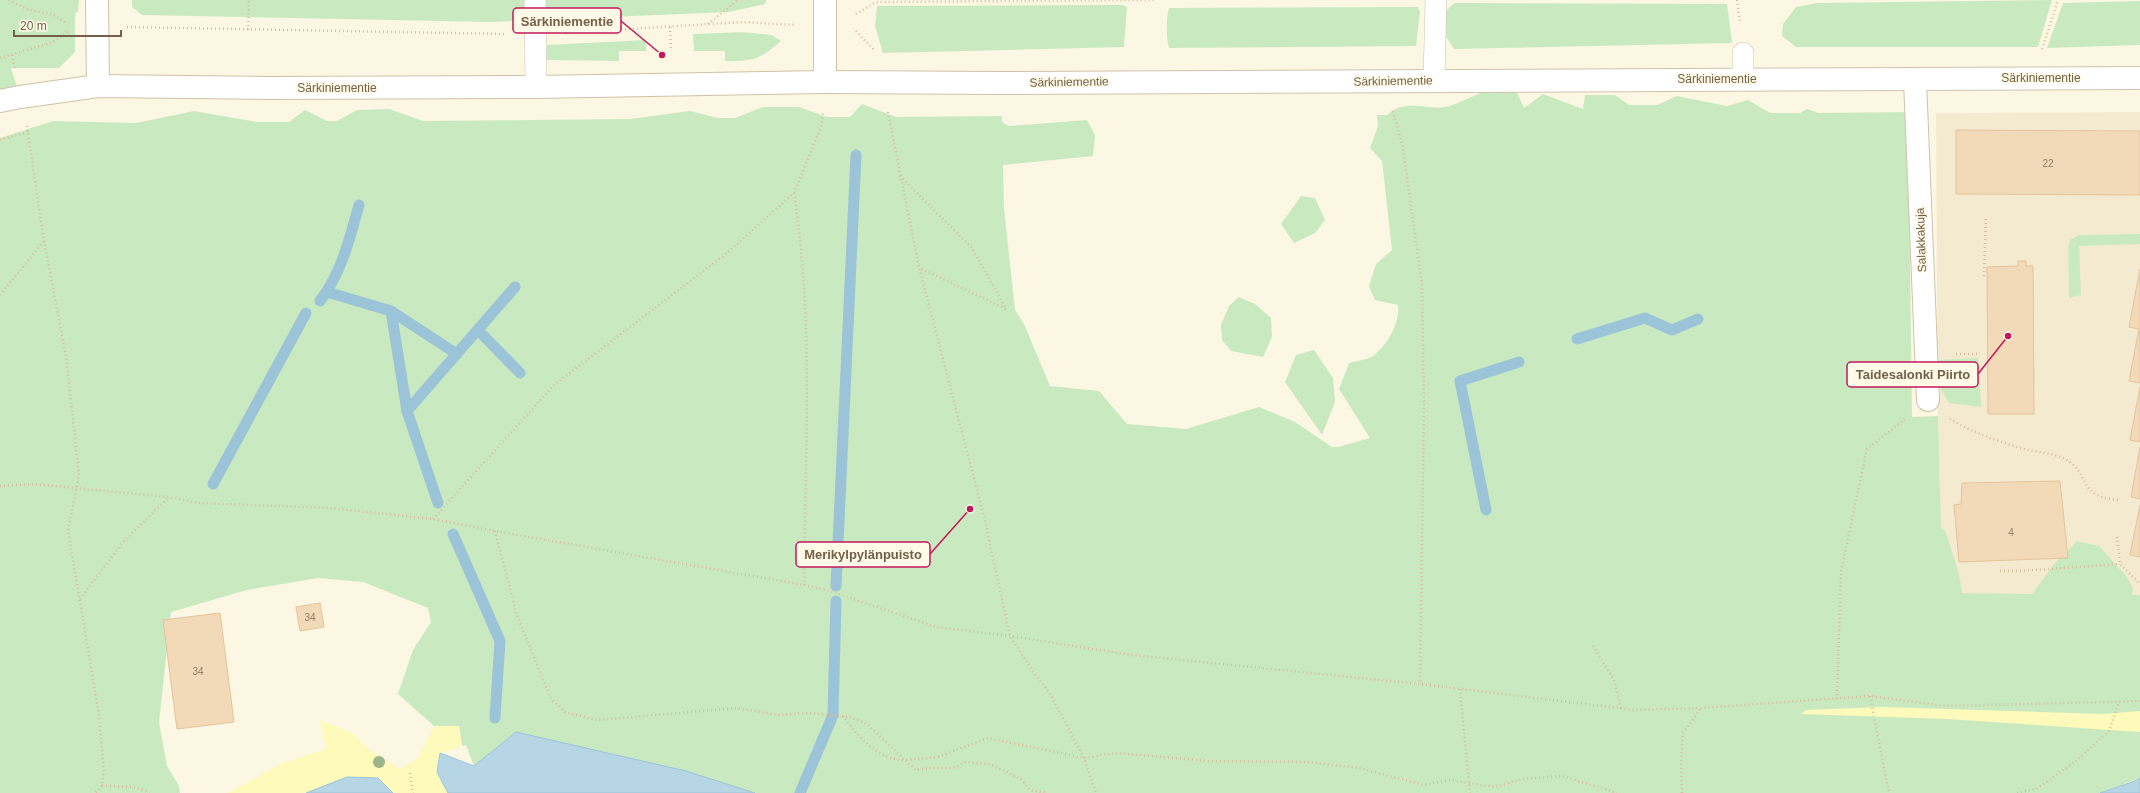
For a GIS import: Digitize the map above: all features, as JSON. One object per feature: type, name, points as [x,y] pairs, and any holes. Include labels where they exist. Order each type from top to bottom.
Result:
[{"type":"street","points":[[97,0],[98,86]]},
{"type":"street","points":[[825,82],[826,0]]},
{"type":"street","name":"Särkiniementie","points":[[0,102],[20,97],[98,86],[270,88],[536,87],[825,82],[1743,79],[1915,80],[2140,78]]},
{"type":"street","name":"Salakkakuja","points":[[1915,80],[1928,400]]},
{"type":"lane","points":[[535,0],[536,87]]},
{"type":"lane","points":[[1434,80],[1436,0]]},
{"type":"lane","points":[[1743,53],[1743,79]]},
{"type":"path","points":[[0,58],[53,42],[72,28],[52,14],[29,10],[9,0]]},
{"type":"path","points":[[248,30],[249,0]]},
{"type":"path","points":[[707,24],[738,0]]},
{"type":"path","points":[[855,15],[876,1],[1156,0]]},
{"type":"path","points":[[2042,52],[2058,0]]},
{"type":"path","points":[[123,27],[535,35],[743,22],[791,25]]},
{"type":"path","points":[[853,26],[860,38],[877,54]]},
{"type":"path","points":[[670,27],[671,51]]},
{"type":"path","points":[[1386,80],[1403,148],[1422,286],[1424,404],[1420,684]]},
{"type":"path","points":[[433,519],[554,385],[727,253],[794,193],[822,124],[825,82]]},
{"type":"path","points":[[882,82],[899,176],[919,267],[984,517],[1010,636],[1032,670],[1049,692],[1084,758],[1096,793]]},
{"type":"path","points":[[0,140],[28,132],[44,241],[66,356],[79,475],[68,531],[99,715],[104,772],[102,785],[95,793]]},
{"type":"path","points":[[899,176],[972,248],[1006,309],[919,267]]},
{"type":"path","points":[[794,193],[798,218],[807,341],[804,585]]},
{"type":"path","points":[[1984,276],[1986,216]]},
{"type":"path","points":[[0,296],[44,241]]},
{"type":"path","points":[[1960,354],[1978,354]]},
{"type":"path","points":[[1837,699],[1841,572],[1867,449],[1928,400],[1951,419],[2006,444],[2066,459],[2075,467],[2095,496],[2118,500]]},
{"type":"path","points":[[0,486],[34,484],[77,487],[169,497],[198,503],[330,508],[433,519],[830,590],[936,627],[1010,636],[1132,655],[1420,684],[1621,709],[1701,708],[1870,696],[1945,706],[2140,701]]},
{"type":"path","points":[[80,599],[124,541],[169,497]]},
{"type":"path","points":[[495,531],[517,616],[551,699],[565,712],[597,720],[736,708],[777,715],[809,713],[843,716],[867,724],[916,770],[930,768],[953,768],[965,762],[990,764],[1021,779],[1030,790],[1046,793]]},
{"type":"path","points":[[2117,537],[2120,564],[2140,584]]},
{"type":"path","points":[[2000,571],[2120,564]]},
{"type":"path","points":[[1592,646],[1614,680],[1621,709]]},
{"type":"path","points":[[1460,689],[1470,793]]},
{"type":"path","points":[[1870,696],[1889,793]]},
{"type":"path","points":[[2017,793],[2036,789],[2075,762],[2109,731],[2119,702]]},
{"type":"path","points":[[1682,793],[1681,762],[1683,733],[1701,708]]},
{"type":"path","points":[[843,716],[876,752],[895,760],[938,757],[988,738],[1084,758],[1116,753],[1209,761],[1307,762],[1359,768],[1424,785],[1449,780],[1495,787],[1522,779],[1562,776],[1617,793]]},
{"type":"path","points":[[410,773],[414,793]]},
{"type":"path","points":[[102,785],[110,787],[130,786],[149,793]]},
{"type":"shaded area","points":[[2140,112],[2140,595],[1942,593],[1938,416],[1936,113]]},
{"type":"green space","points":[[0,0],[79,0],[78,12],[75,13],[75,52],[59,68],[11,68],[19,93],[0,98]]},
{"type":"green space","points":[[132,0],[766,0],[765,4],[729,12],[491,22],[142,15],[132,7]]},
{"type":"green space","points":[[2052,0],[2038,47],[1796,47],[1782,36],[1783,24],[1796,7],[1817,3]]},
{"type":"green space","points":[[2140,1],[2140,45],[2047,48],[2063,3]]},
{"type":"green space","points":[[1454,3],[1727,4],[1732,43],[1454,49],[1443,32],[1446,11]]},
{"type":"green space","points":[[1123,5],[1127,7],[1124,47],[883,53],[875,26],[877,6]]},
{"type":"green space","points":[[1418,7],[1420,12],[1416,46],[1169,48],[1167,39],[1169,8]]},
{"type":"green space","points":[[742,32],[772,35],[781,41],[761,56],[742,61],[725,61],[725,51],[694,51],[693,34]]},
{"type":"green space","points":[[646,40],[646,51],[619,51],[619,61],[547,60],[547,45]]},
{"type":"green space","points":[[1497,85],[1514,86],[1524,108],[1543,94],[1583,109],[1585,95],[1615,95],[1629,105],[1657,105],[1677,96],[1727,106],[1748,100],[1770,113],[1800,113],[1807,109],[1819,113],[1908,112],[1912,417],[1938,416],[1941,528],[1945,530],[1959,574],[1962,593],[2032,594],[2054,564],[2077,541],[2099,546],[2127,577],[2133,588],[2132,595],[2140,595],[2140,778],[2100,793],[751,793],[516,732],[474,766],[466,745],[462,746],[459,726],[434,726],[398,694],[413,650],[431,622],[428,608],[363,582],[318,578],[247,590],[171,612],[159,722],[167,766],[179,786],[180,793],[0,793],[0,138],[53,121],[136,123],[194,111],[257,122],[289,122],[305,110],[327,121],[337,121],[357,110],[389,109],[423,121],[630,119],[690,111],[718,118],[735,118],[763,107],[799,107],[827,117],[850,117],[862,104],[896,117],[1002,116],[1002,122],[1009,126],[1087,120],[1095,135],[1093,156],[1003,165],[1004,208],[1015,310],[1024,324],[1050,386],[1099,391],[1127,424],[1186,429],[1259,407],[1295,422],[1332,447],[1338,447],[1370,438],[1339,389],[1349,363],[1373,356],[1388,340],[1395,327],[1398,312],[1398,305],[1375,300],[1369,286],[1376,264],[1392,250],[1382,161],[1370,148],[1378,126],[1377,115],[1387,115],[1402,107],[1410,106],[1449,106]]},
{"type":"green space","points":[[1301,196],[1315,198],[1325,220],[1315,233],[1294,243],[1281,224]]},
{"type":"green space","points":[[2140,234],[2140,244],[2079,246],[2081,295],[2069,298],[2068,247],[2070,240],[2079,235]]},
{"type":"green space","points":[[1239,297],[1255,304],[1271,318],[1272,337],[1263,357],[1231,351],[1222,340],[1221,325],[1229,306]]},
{"type":"green space","points":[[1314,350],[1333,378],[1335,402],[1322,435],[1285,382],[1296,355]]},
{"type":"green space","points":[[1978,358],[1981,407],[1949,403],[1941,389],[1939,360]]},
{"type":"sand","points":[[1881,707],[2103,714],[2140,711],[2140,732],[1947,719],[1801,714],[1806,710]]},
{"type":"sand","points":[[320,720],[352,733],[371,751],[400,769],[418,758],[434,726],[459,726],[462,746],[440,753],[437,772],[448,793],[393,793],[378,778],[306,793],[227,793],[285,762],[326,749]]},
{"type":"water","points":[[516,732],[686,771],[755,793],[448,793],[437,772],[440,753],[474,766]]},
{"type":"water","points":[[347,777],[378,778],[393,793],[306,793]]},
{"type":"water","points":[[2140,778],[2140,793],[2100,793],[2135,781]]},
{"type":"building","points":[[1956,130],[2140,131],[2140,195],[1956,194]]},
{"type":"building","points":[[2018,261],[2026,261],[2026,266],[2033,266],[2034,414],[1988,414],[1987,267],[2018,266]]},
{"type":"building","points":[[2140,269],[2140,383],[2129,381],[2139,329],[2129,327]]},
{"type":"building","points":[[2140,387],[2140,442],[2130,440]]},
{"type":"building","points":[[2140,447],[2140,499],[2131,497]]},
{"type":"building","points":[[2060,481],[2068,558],[1959,562],[1954,505],[1961,504],[1962,483]]},
{"type":"building","points":[[2140,505],[2140,557],[2130,555]]},
{"type":"building","points":[[320,603],[324,627],[300,631],[296,607]]},
{"type":"building","points":[[220,613],[234,722],[177,729],[163,620]]},
{"type":"waterway","points":[[836,586],[856,155]]},
{"type":"waterway","points":[[320,301],[334,279],[344,255],[359,205]]},
{"type":"waterway","points":[[407,411],[515,287]]},
{"type":"waterway","points":[[327,292],[391,311],[457,354]]},
{"type":"waterway","points":[[391,311],[407,411],[438,503]]},
{"type":"waterway","points":[[213,484],[306,313]]},
{"type":"waterway","points":[[1577,339],[1645,318],[1672,330],[1698,319]]},
{"type":"waterway","points":[[478,330],[520,373]]},
{"type":"waterway","points":[[1486,510],[1460,381],[1519,362]]},
{"type":"waterway","points":[[453,534],[500,641],[495,718]]},
{"type":"waterway","points":[[800,793],[833,715],[836,601]]},
{"type":"place","name":"Särkiniementie","points":[[662,55]]},
{"type":"place","name":"Taidesalonki Piirto","points":[[2008,336]]},
{"type":"place","name":"Merikylpylänpuisto","points":[[970,509]]}]
